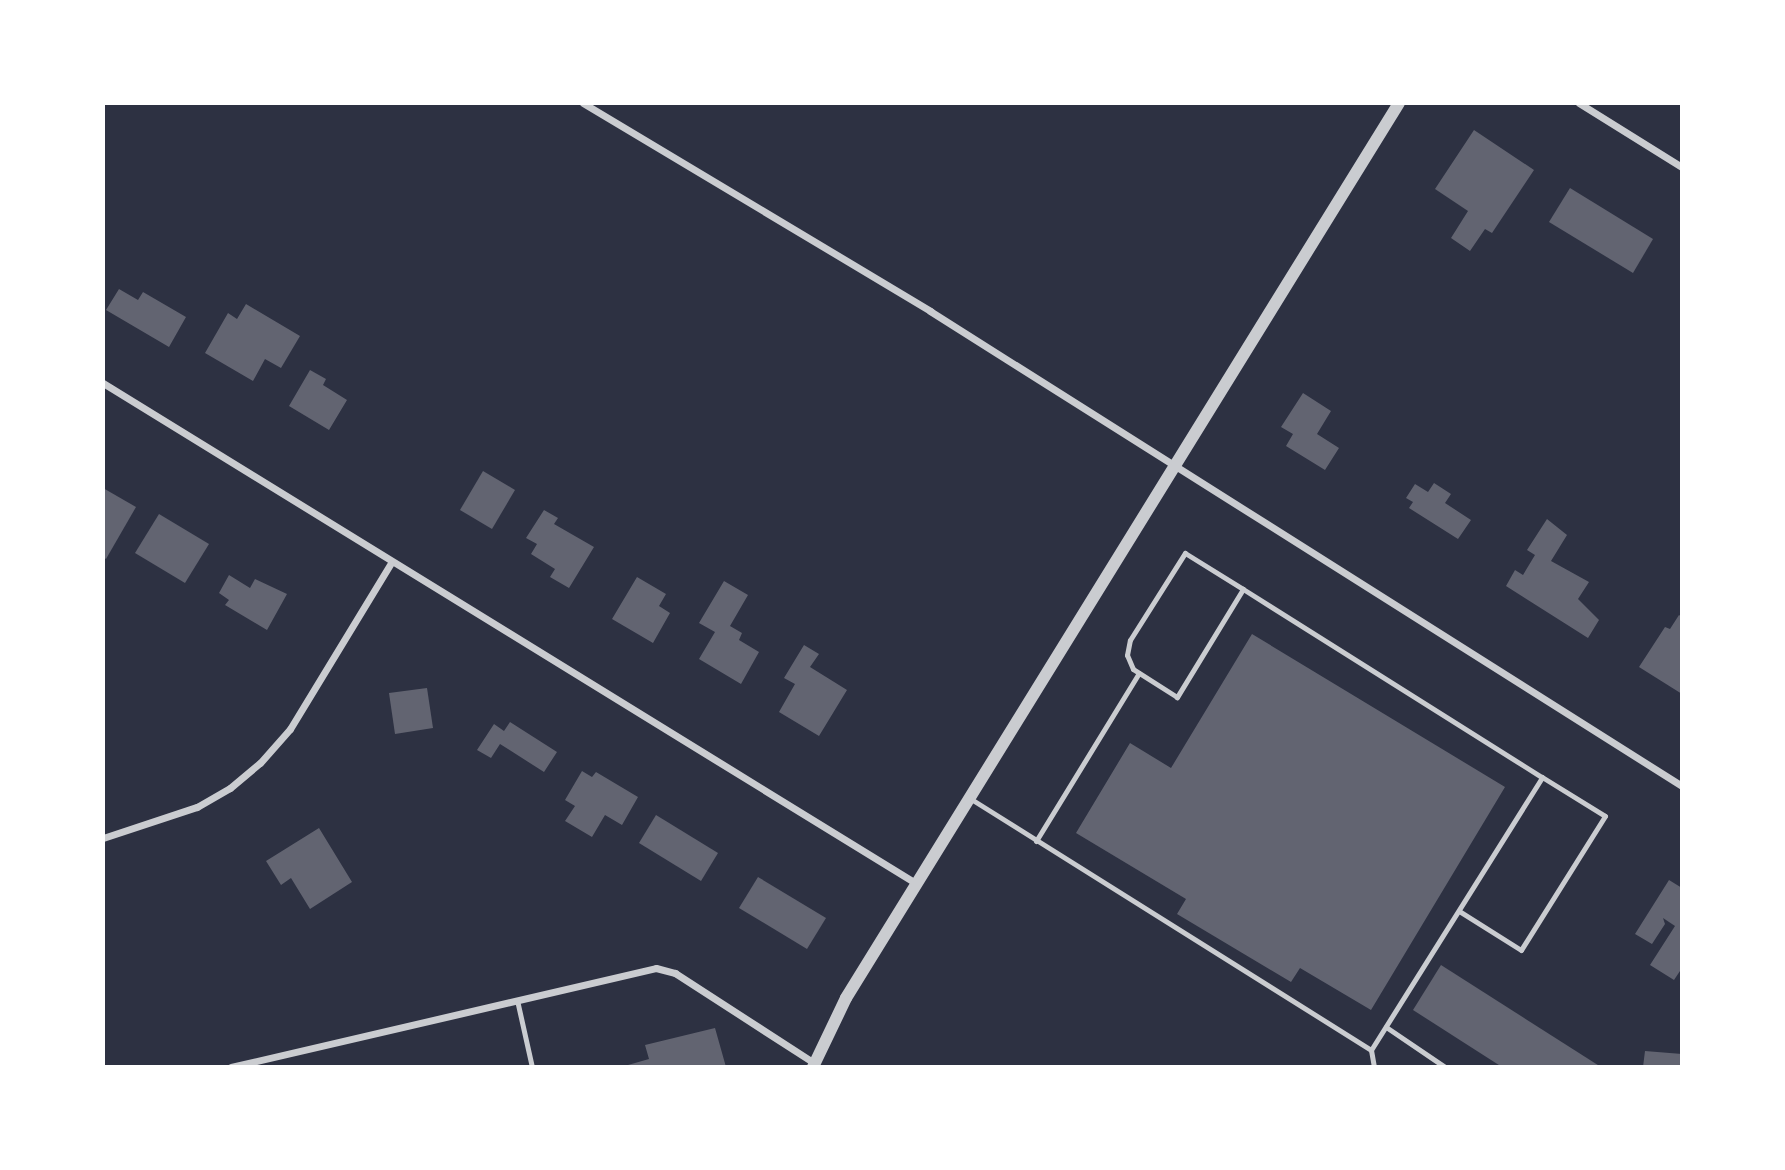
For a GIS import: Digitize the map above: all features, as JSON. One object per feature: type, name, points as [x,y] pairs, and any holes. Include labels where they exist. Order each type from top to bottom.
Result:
[{"type":"street","points":[[583,103],[930,311],[1171,467],[1682,786]]},
{"type":"street","points":[[231,1067],[656,968],[675,973],[813,1065],[846,998],[1171,467],[1399,103]]},
{"type":"street","points":[[1579,103],[1682,167]]},
{"type":"street","points":[[103,383],[917,884]]},
{"type":"street","points":[[103,838],[197,807],[230,788],[260,763],[290,729],[391,562]]},
{"type":"lane","points":[[1243,589],[1177,697],[1139,673],[1127,655],[1130,640],[1185,553],[1243,589],[1542,777],[1605,816],[1521,950],[1458,911]]},
{"type":"lane","points":[[1036,841],[1139,673]]},
{"type":"lane","points":[[1374,1067],[1371,1051],[1542,777]]},
{"type":"lane","points":[[970,799],[1371,1051]]},
{"type":"lane","points":[[517,1000],[533,1067]]},
{"type":"lane","points":[[1386,1027],[1445,1067]]},
{"type":"building","points":[[1474,130],[1534,170],[1492,233],[1485,229],[1470,251],[1451,238],[1468,211],[1435,189]]},
{"type":"building","points":[[1570,188],[1653,239],[1633,273],[1549,222]]},
{"type":"building","points":[[119,289],[138,300],[143,292],[186,317],[169,347],[106,310]]},
{"type":"building","points":[[246,304],[300,336],[281,368],[265,359],[253,381],[205,353],[228,313],[237,319]]},
{"type":"building","points":[[310,370],[326,379],[323,385],[347,400],[329,430],[289,406]]},
{"type":"building","points":[[1303,393],[1331,411],[1317,434],[1339,448],[1325,470],[1286,446],[1293,434],[1281,427]]},
{"type":"building","points":[[483,471],[515,490],[492,529],[460,510]]},
{"type":"building","points":[[1434,483],[1451,494],[1445,503],[1471,520],[1458,539],[1409,508],[1413,502],[1406,498],[1415,484],[1428,492]]},
{"type":"building","points":[[103,488],[136,507],[106,559],[103,557]]},
{"type":"building","points":[[544,510],[558,518],[554,524],[594,547],[569,588],[550,577],[555,569],[531,554],[537,544],[526,538]]},
{"type":"building","points":[[159,514],[209,544],[185,583],[135,553]]},
{"type":"building","points":[[1547,519],[1567,535],[1551,561],[1589,582],[1578,599],[1599,620],[1588,638],[1506,586],[1515,570],[1523,575],[1535,555],[1527,550]]},
{"type":"building","points":[[229,575],[250,588],[255,579],[287,594],[267,630],[225,605],[229,600],[219,593]]},
{"type":"building","points":[[637,577],[666,594],[659,606],[670,613],[653,643],[612,619]]},
{"type":"building","points":[[724,581],[748,595],[730,626],[742,633],[739,640],[759,652],[741,684],[699,659],[715,632],[699,623]]},
{"type":"building","points":[[1679,615],[1682,617],[1682,694],[1639,667],[1665,627],[1670,629]]},
{"type":"building","points":[[1252,634],[1505,787],[1371,1010],[1300,968],[1291,982],[1177,914],[1186,899],[1076,833],[1130,743],[1171,768]]},
{"type":"building","points":[[804,645],[819,654],[810,667],[847,690],[819,736],[779,712],[795,684],[784,678]]},
{"type":"building","points":[[427,688],[433,728],[395,734],[389,693]]},
{"type":"building","points":[[510,722],[557,752],[544,772],[500,744],[491,758],[477,750],[494,724],[504,731]]},
{"type":"building","points":[[582,771],[592,777],[596,772],[638,797],[622,825],[605,815],[592,837],[565,821],[575,806],[565,800]]},
{"type":"building","points":[[656,815],[718,853],[701,881],[639,843]]},
{"type":"building","points":[[319,828],[352,882],[310,909],[291,878],[281,885],[266,861]]},
{"type":"building","points":[[758,877],[826,918],[807,949],[739,908]]},
{"type":"building","points":[[1669,880],[1682,888],[1682,968],[1674,980],[1650,965],[1675,926],[1663,918],[1665,924],[1652,944],[1635,934]]},
{"type":"building","points":[[1441,965],[1601,1067],[1502,1067],[1413,1010]]},
{"type":"building","points":[[715,1028],[726,1067],[621,1067],[649,1059],[645,1045]]},
{"type":"building","points":[[1645,1051],[1682,1054],[1682,1067],[1643,1067]]}]
